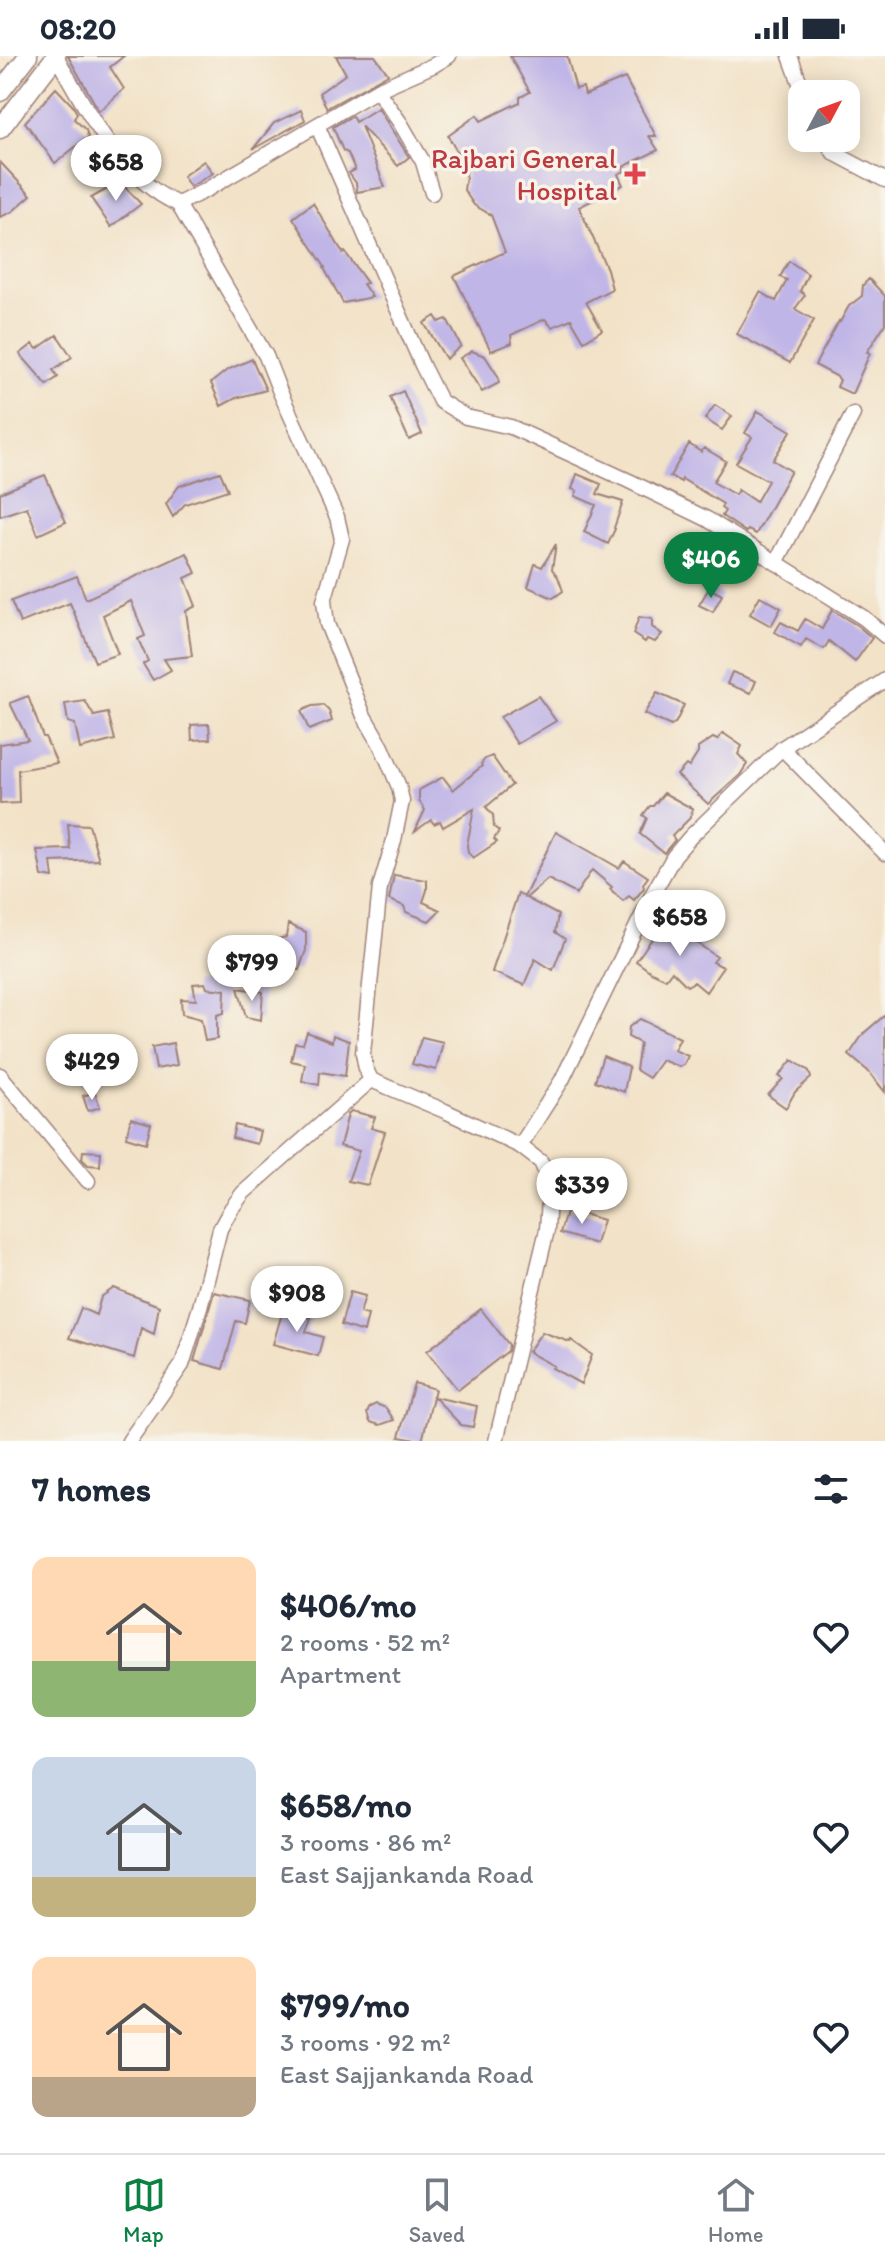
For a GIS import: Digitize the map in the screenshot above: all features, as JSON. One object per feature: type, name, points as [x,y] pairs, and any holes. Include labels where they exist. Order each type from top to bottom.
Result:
[{"type":"main road","points":[[0,92],[28,56]]},
{"type":"main road","points":[[0,129],[56,56]]},
{"type":"street","points":[[56,56],[102,133],[127,165],[165,199],[178,204],[266,356],[337,517],[342,539],[324,601],[327,624],[364,716],[382,747],[399,787],[402,801],[380,887],[363,1053],[366,1069],[371,1080],[520,1146],[541,1162],[550,1183],[547,1230],[496,1441]]},
{"type":"street","points":[[178,204],[377,90],[449,56]]},
{"type":"street","points":[[790,56],[799,80]]},
{"type":"street","points":[[377,90],[423,162],[432,193]]},
{"type":"street","points":[[317,125],[440,401],[466,417],[511,427],[707,519],[864,618],[885,636]]},
{"type":"street","points":[[833,152],[885,180]]},
{"type":"street","points":[[776,563],[853,414]]},
{"type":"street","points":[[520,1146],[562,1080],[674,856],[782,748],[885,680]]},
{"type":"street","points":[[782,748],[885,853]]},
{"type":"street","points":[[0,1075],[88,1181]]},
{"type":"street","points":[[129,1441],[182,1365],[220,1229],[231,1209],[243,1193],[371,1080]]},
{"type":"building","points":[[68,56],[124,56],[110,67],[124,89],[99,111]]},
{"type":"building","points":[[336,56],[375,56],[388,74],[327,108],[319,93],[346,74]]},
{"type":"building","points":[[510,56],[567,56],[576,89],[583,87],[585,95],[625,78],[656,136],[649,136],[658,150],[623,167],[625,171],[618,174],[623,185],[579,207],[607,269],[612,289],[586,302],[602,330],[584,341],[571,319],[552,327],[545,319],[511,335],[512,343],[491,351],[454,276],[505,252],[491,215],[474,205],[464,190],[467,169],[448,136],[477,115],[481,121],[520,102],[520,97],[530,92]]},
{"type":"building","points":[[56,88],[73,106],[77,113],[74,119],[86,130],[88,137],[55,163],[25,122]]},
{"type":"building","points":[[378,108],[409,157],[398,166],[361,126],[385,187],[357,192],[356,183],[349,173],[355,170],[333,127],[352,116],[355,122]]},
{"type":"building","points":[[301,110],[305,120],[253,149],[274,123]]},
{"type":"building","points":[[204,161],[213,173],[190,187],[183,176]]},
{"type":"building","points":[[0,162],[31,195],[12,212],[0,217]]},
{"type":"building","points":[[120,182],[141,204],[111,227],[91,198]]},
{"type":"building","points":[[313,203],[343,253],[367,283],[363,284],[372,297],[343,303],[325,267],[293,218]]},
{"type":"building","points":[[789,261],[808,274],[800,291],[805,295],[795,309],[814,320],[790,363],[737,334],[760,292],[776,301],[787,280],[780,277]]},
{"type":"building","points":[[869,279],[885,296],[885,324],[867,352],[870,353],[852,394],[837,387],[840,380],[836,376],[815,365],[849,306],[862,296],[863,285]]},
{"type":"building","points":[[435,316],[439,322],[447,319],[461,346],[446,359],[424,323]]},
{"type":"building","points":[[57,335],[72,357],[53,370],[58,377],[47,385],[20,354],[33,344],[37,349]]},
{"type":"building","points":[[472,351],[485,356],[498,376],[499,383],[482,392],[460,358]]},
{"type":"building","points":[[252,359],[266,390],[236,398],[221,406],[211,383],[227,370]]},
{"type":"building","points":[[403,391],[422,434],[409,440],[390,397]]},
{"type":"building","points":[[715,405],[732,416],[722,430],[705,419]]},
{"type":"building","points":[[758,411],[791,431],[773,460],[791,471],[756,534],[746,532],[722,516],[725,511],[721,508],[723,504],[682,479],[681,482],[670,476],[689,444],[701,452],[704,448],[726,461],[713,482],[735,495],[738,490],[756,502],[768,481],[736,463],[752,437],[745,433]]},
{"type":"building","points":[[220,472],[228,490],[185,504],[173,517],[166,504],[179,486]]},
{"type":"building","points":[[577,474],[601,484],[597,494],[623,502],[608,544],[584,532],[596,505],[575,496],[577,491],[572,489]]},
{"type":"building","points":[[45,475],[66,522],[38,535],[27,507],[0,516],[0,493]]},
{"type":"building","points":[[556,544],[552,569],[563,591],[553,598],[528,587],[535,564],[542,567]]},
{"type":"building","points":[[187,553],[196,573],[185,578],[196,606],[186,611],[192,656],[164,659],[171,670],[153,680],[143,664],[148,661],[138,639],[145,636],[131,601],[103,615],[118,654],[95,662],[70,603],[20,623],[11,601],[77,576],[86,599]]},
{"type":"building","points":[[709,588],[722,595],[713,612],[699,605]]},
{"type":"building","points":[[760,596],[781,608],[771,626],[750,614]]},
{"type":"building","points":[[832,610],[872,638],[855,662],[829,641],[824,649],[806,639],[801,647],[775,632],[781,622],[798,631],[805,619],[822,629]]},
{"type":"building","points":[[639,617],[652,619],[652,627],[662,634],[655,642],[647,639],[645,642],[633,634]]},
{"type":"building","points":[[732,672],[756,681],[751,693],[727,684]]},
{"type":"building","points":[[657,693],[684,705],[671,726],[644,714]]},
{"type":"building","points":[[28,696],[43,737],[57,763],[18,770],[19,803],[0,804],[0,744],[28,740],[10,703]]},
{"type":"building","points":[[538,696],[556,721],[517,744],[500,717]]},
{"type":"building","points":[[85,701],[94,716],[108,713],[115,740],[80,749],[75,724],[68,722],[65,704]]},
{"type":"building","points":[[323,705],[332,721],[309,730],[301,711]]},
{"type":"building","points":[[209,724],[210,739],[192,740],[191,725]]},
{"type":"building","points":[[723,733],[742,746],[738,754],[747,764],[740,775],[708,804],[677,775],[686,765],[689,767],[698,748],[713,738],[717,740]]},
{"type":"building","points":[[492,756],[512,785],[486,807],[493,815],[494,827],[499,831],[494,839],[497,842],[473,858],[468,852],[474,809],[443,827],[440,821],[434,824],[431,820],[415,831],[425,810],[419,801],[419,790],[443,777],[453,790]]},
{"type":"building","points":[[664,793],[693,809],[689,819],[672,836],[675,840],[664,853],[640,834],[647,818],[643,815]]},
{"type":"building","points":[[68,824],[89,825],[99,860],[51,862],[53,878],[42,876],[37,850],[70,849]]},
{"type":"building","points":[[556,832],[619,868],[624,861],[648,877],[634,900],[629,896],[623,901],[592,870],[576,894],[548,879],[526,898],[558,915],[555,932],[565,939],[553,970],[535,959],[524,985],[492,972],[518,893],[524,897]]},
{"type":"building","points":[[394,875],[427,880],[423,902],[440,910],[429,921],[406,912],[404,906],[389,900]]},
{"type":"building","points":[[665,921],[717,957],[713,962],[723,967],[706,992],[694,982],[687,986],[672,971],[666,979],[636,961]]},
{"type":"building","points":[[288,924],[306,932],[306,950],[299,970],[267,964],[267,947],[274,940],[286,937]]},
{"type":"building","points":[[205,983],[207,988],[225,990],[224,1013],[217,1015],[217,1039],[205,1041],[201,1019],[182,1014],[181,999],[196,1000],[193,984]]},
{"type":"building","points":[[238,988],[263,992],[261,1020],[246,1017]]},
{"type":"building","points":[[885,1015],[885,1092],[868,1071],[849,1055],[864,1033]]},
{"type":"building","points":[[640,1019],[680,1038],[674,1050],[688,1056],[684,1064],[679,1067],[662,1060],[649,1078],[636,1070],[640,1043],[628,1037],[629,1027]]},
{"type":"building","points":[[307,1032],[332,1042],[333,1035],[349,1041],[345,1076],[320,1072],[319,1085],[302,1081],[305,1064],[291,1061],[295,1043],[303,1044]]},
{"type":"building","points":[[422,1037],[443,1042],[436,1070],[412,1064]]},
{"type":"building","points":[[173,1043],[177,1065],[156,1069],[152,1047]]},
{"type":"building","points":[[603,1056],[629,1067],[624,1092],[595,1081]]},
{"type":"building","points":[[792,1060],[809,1071],[811,1078],[795,1092],[786,1108],[768,1095],[783,1079],[779,1076]]},
{"type":"building","points":[[95,1092],[100,1107],[88,1111],[83,1096]]},
{"type":"building","points":[[351,1111],[375,1117],[371,1128],[385,1132],[368,1185],[348,1181],[359,1151],[340,1146]]},
{"type":"building","points":[[131,1118],[151,1124],[146,1143],[126,1137]]},
{"type":"building","points":[[235,1125],[260,1131],[257,1144],[232,1138]]},
{"type":"building","points":[[83,1151],[101,1152],[100,1166],[88,1165],[82,1159]]},
{"type":"building","points":[[567,1209],[603,1220],[596,1244],[560,1233]]},
{"type":"building","points":[[114,1288],[159,1306],[154,1334],[141,1328],[134,1358],[69,1338],[81,1308],[96,1315],[101,1297]]},
{"type":"building","points":[[214,1292],[250,1300],[245,1323],[236,1321],[223,1369],[194,1361]]},
{"type":"building","points":[[350,1292],[365,1296],[360,1313],[368,1315],[364,1332],[341,1325]]},
{"type":"building","points":[[481,1309],[509,1345],[508,1351],[458,1390],[427,1351]]},
{"type":"building","points":[[283,1310],[311,1318],[306,1332],[323,1337],[318,1356],[273,1344]]},
{"type":"building","points":[[542,1332],[571,1340],[592,1355],[581,1384],[528,1352]]},
{"type":"building","points":[[414,1383],[435,1389],[422,1441],[399,1437]]},
{"type":"building","points":[[434,1397],[477,1406],[473,1427],[461,1425]]},
{"type":"building","points":[[376,1404],[386,1408],[394,1420],[380,1425],[370,1422],[367,1413]]},
{"type":"place","name":"Rajbari General Hospital","points":[[635,174]]}]
